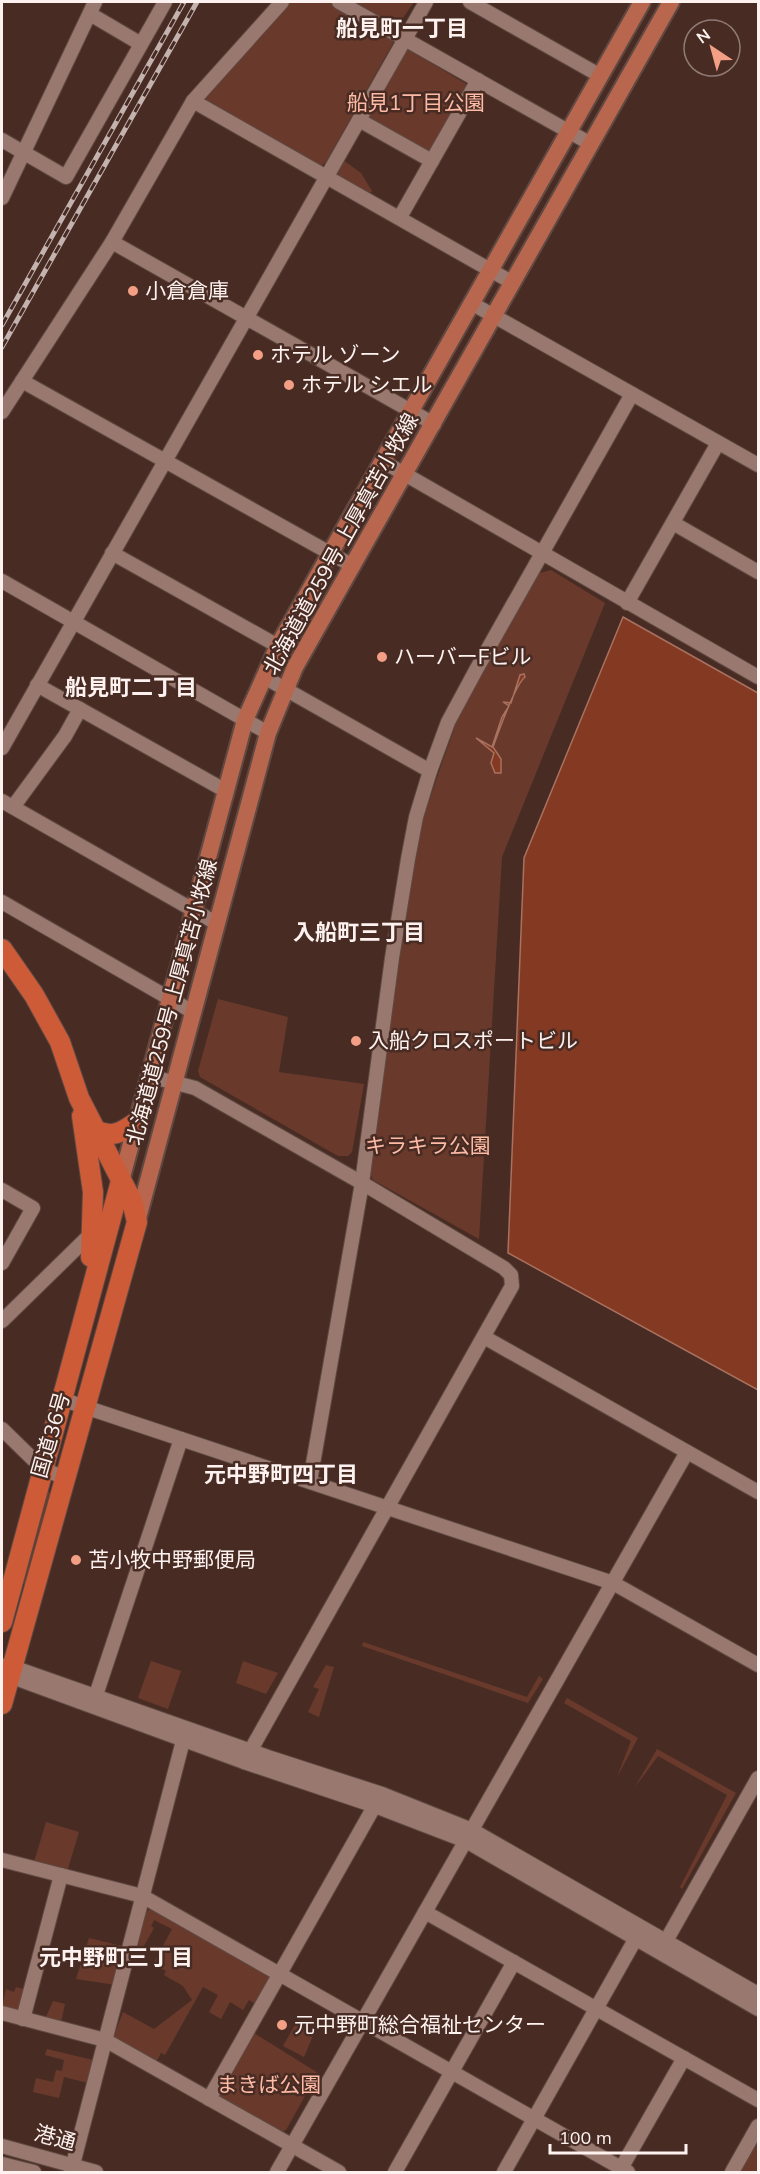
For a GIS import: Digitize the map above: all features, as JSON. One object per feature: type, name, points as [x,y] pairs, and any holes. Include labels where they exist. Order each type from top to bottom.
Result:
[{"type":"highway","name":"国道36号","points":[[2,949],[34,995],[60,1042],[79,1098],[122,1185],[137,1222],[24,1621],[6,1670],[2,1704]]},
{"type":"highway","name":"国道36号","points":[[79,1098],[93,1192],[93,1232],[87,1304]]},
{"type":"highway","points":[[95,1130],[105,1135],[121,1134],[138,1121]]},
{"type":"highway","points":[[87,1158],[102,1180],[122,1185]]},
{"type":"highway","name":"国道36号","points":[[3,1610],[122,1185]]},
{"type":"main road","name":"北海道道259号 上厚真苫小牧線","points":[[122,1185],[245,720],[278,646],[567,130],[642,2]]},
{"type":"main road","name":"北海道道259号 上厚真苫小牧線","points":[[137,1222],[268,733],[285,689],[295,667],[671,2]]},
{"type":"main road","points":[[122,1185],[149,1175]]},
{"type":"street","points":[[2,140],[66,177],[165,2]]},
{"type":"street","points":[[2,412],[112,242],[193,100],[282,2]]},
{"type":"street","points":[[339,2],[591,144]]},
{"type":"street","points":[[2,748],[426,2]]},
{"type":"street","points":[[470,2],[599,75]]},
{"type":"street","points":[[2,198],[92,8],[141,44]]},
{"type":"street","points":[[400,217],[478,80]]},
{"type":"street","points":[[193,100],[513,283]]},
{"type":"street","points":[[359,120],[432,161]]},
{"type":"street","points":[[112,242],[434,424]]},
{"type":"street","points":[[471,303],[759,465]]},
{"type":"street","points":[[22,381],[353,566]]},
{"type":"street","points":[[310,1481],[362,1183],[392,958],[416,817],[448,722],[632,394]]},
{"type":"street","points":[[627,603],[718,443]]},
{"type":"street","points":[[382,461],[759,677]]},
{"type":"street","points":[[672,523],[759,572]]},
{"type":"street","points":[[112,553],[278,646]]},
{"type":"street","points":[[2,584],[268,733]]},
{"type":"street","points":[[264,677],[430,771]]},
{"type":"street","points":[[37,685],[226,791]]},
{"type":"street","points":[[80,709],[65,736],[7,804],[216,923]]},
{"type":"street","points":[[2,902],[193,1011]]},
{"type":"street","points":[[149,1076],[195,1088],[362,1183],[504,1268],[511,1275],[512,1286],[247,1756]]},
{"type":"street","points":[[2,1190],[33,1208],[2,1263]]},
{"type":"street","points":[[2,1321],[93,1232]]},
{"type":"street","points":[[484,1337],[759,1492]]},
{"type":"street","points":[[62,1400],[613,1583],[759,1665]]},
{"type":"street","points":[[2,1430],[42,1468],[64,1478]]},
{"type":"street","points":[[96,1695],[181,1438]]},
{"type":"street","points":[[277,2172],[687,1452]]},
{"type":"street","points":[[3,1610],[24,1621]]},
{"type":"street","points":[[6,1670],[96,1695],[185,1733]]},
{"type":"street","points":[[6,1670],[247,1756],[379,1800],[469,1836],[662,1946],[759,1994]]},
{"type":"street","points":[[72,2168],[185,1733]]},
{"type":"street","points":[[662,1946],[759,1778]]},
{"type":"street","points":[[209,2099],[379,1800]]},
{"type":"street","points":[[2,1860],[142,1896],[623,2171],[684,2058]]},
{"type":"street","points":[[23,2019],[61,1875]]},
{"type":"street","points":[[425,1912],[759,2100]]},
{"type":"street","points":[[504,2172],[639,1933]]},
{"type":"street","points":[[662,1946],[759,2009]]},
{"type":"street","points":[[395,2172],[514,1962]]},
{"type":"street","points":[[2,2013],[105,2040],[339,2172]]},
{"type":"street","points":[[732,2172],[759,2126]]},
{"type":"street","name":"港通","points":[[2,2146],[72,2168],[96,2172]]},
{"type":"street","name":"港通","points":[[2,2164],[34,2172]]},
{"type":"green space","points":[[288,2],[329,2],[393,40],[326,162],[321,166],[209,105],[206,99],[208,92]]},
{"type":"green space","points":[[351,2],[414,2],[398,25],[393,25]]},
{"type":"green space","name":"船見1丁目公園","points":[[406,50],[468,85],[430,155],[364,118]]},
{"type":"green space","points":[[343,160],[361,173],[372,191],[370,193],[338,176],[336,173]]},
{"type":"green space","name":"キラキラ公園","points":[[551,570],[605,603],[502,857],[479,1239],[373,1180],[368,1170],[414,859],[423,818],[455,726],[480,675],[536,574]]},
{"type":"green space","points":[[218,999],[288,1017],[279,1072],[364,1084],[352,1152],[348,1156],[338,1156],[200,1077],[198,1071]]},
{"type":"green space","points":[[48,1492],[51,1493],[26,1583],[21,1585],[38,1517]]},
{"type":"green space","points":[[363,1642],[527,1697],[539,1676],[543,1679],[528,1703],[362,1646]]},
{"type":"green space","points":[[151,1661],[181,1671],[168,1709],[138,1698]]},
{"type":"green space","points":[[243,1661],[278,1673],[266,1694],[236,1683]]},
{"type":"green space","points":[[326,1665],[334,1667],[319,1717],[308,1712],[319,1689],[313,1687]]},
{"type":"green space","points":[[567,1698],[638,1738],[617,1777],[631,1741],[564,1703]]},
{"type":"green space","points":[[657,1749],[736,1793],[682,1889],[680,1887],[727,1795],[658,1756],[635,1787]]},
{"type":"green space","points":[[46,1822],[79,1832],[67,1872],[34,1862]]},
{"type":"green space","points":[[150,1909],[268,1975],[270,1980],[256,2004],[249,2000],[243,2010],[230,2002],[221,2019],[209,2012],[218,1995],[203,1987],[165,2055],[161,2053],[156,2062],[113,2038],[123,2012],[154,2029],[192,2000],[183,1986],[164,1975],[166,1971],[153,1964],[172,1929],[154,1920],[151,1926],[154,1928],[136,1960],[133,1958],[145,1913]]},
{"type":"green space","points":[[89,1938],[126,1947],[116,1985],[76,1979]]},
{"type":"green space","points":[[16,1987],[27,1990],[21,2009],[16,2012],[2,2007],[6,1989],[14,1992]]},
{"type":"green space","points":[[53,2001],[65,2004],[61,2022],[45,2019]]},
{"type":"green space","points":[[297,2021],[315,2031],[304,2057],[283,2046]]},
{"type":"green space","name":"まきば公園","points":[[254,2033],[318,2073],[286,2130],[280,2133],[215,2097]]},
{"type":"green space","points":[[47,2049],[93,2060],[88,2083],[64,2077],[59,2098],[33,2092],[36,2078],[53,2082],[56,2070],[62,2071],[64,2060],[45,2055]]},
{"type":"green space","points":[[758,2136],[758,2172],[738,2172]]},
{"type":"shaded area","points":[[623,617],[758,693],[758,1390],[508,1253],[524,858]]},
{"type":"shaded area","points":[[524,674],[525,677],[513,696],[520,675]]},
{"type":"shaded area","points":[[508,707],[493,747],[501,759],[501,773],[495,773],[491,763],[494,753],[476,738],[492,747],[502,717]]},
{"type":"railway","points":[[2,325],[184,2]]},
{"type":"railway","points":[[2,347],[197,2]]},
{"type":"place","name":"小倉倉庫","points":[[133,291]]},
{"type":"place","name":"ホテル ゾーン","points":[[258,355]]},
{"type":"place","name":"ホテル シエル","points":[[289,385]]},
{"type":"place","name":"ハーバーFビル","points":[[382,657]]},
{"type":"place","name":"入船クロスポートビル","points":[[356,1041]]},
{"type":"place","name":"苫小牧中野郵便局","points":[[76,1560]]},
{"type":"place","name":"元中野町総合福祉センター","points":[[282,2025]]},
{"type":"district","name":"船見町一丁目","points":[[402,28]]},
{"type":"district","name":"船見町二丁目","points":[[131,687]]},
{"type":"district","name":"入船町三丁目","points":[[359,932]]},
{"type":"district","name":"元中野町四丁目","points":[[281,1474]]},
{"type":"district","name":"元中野町三丁目","points":[[116,1957]]}]
